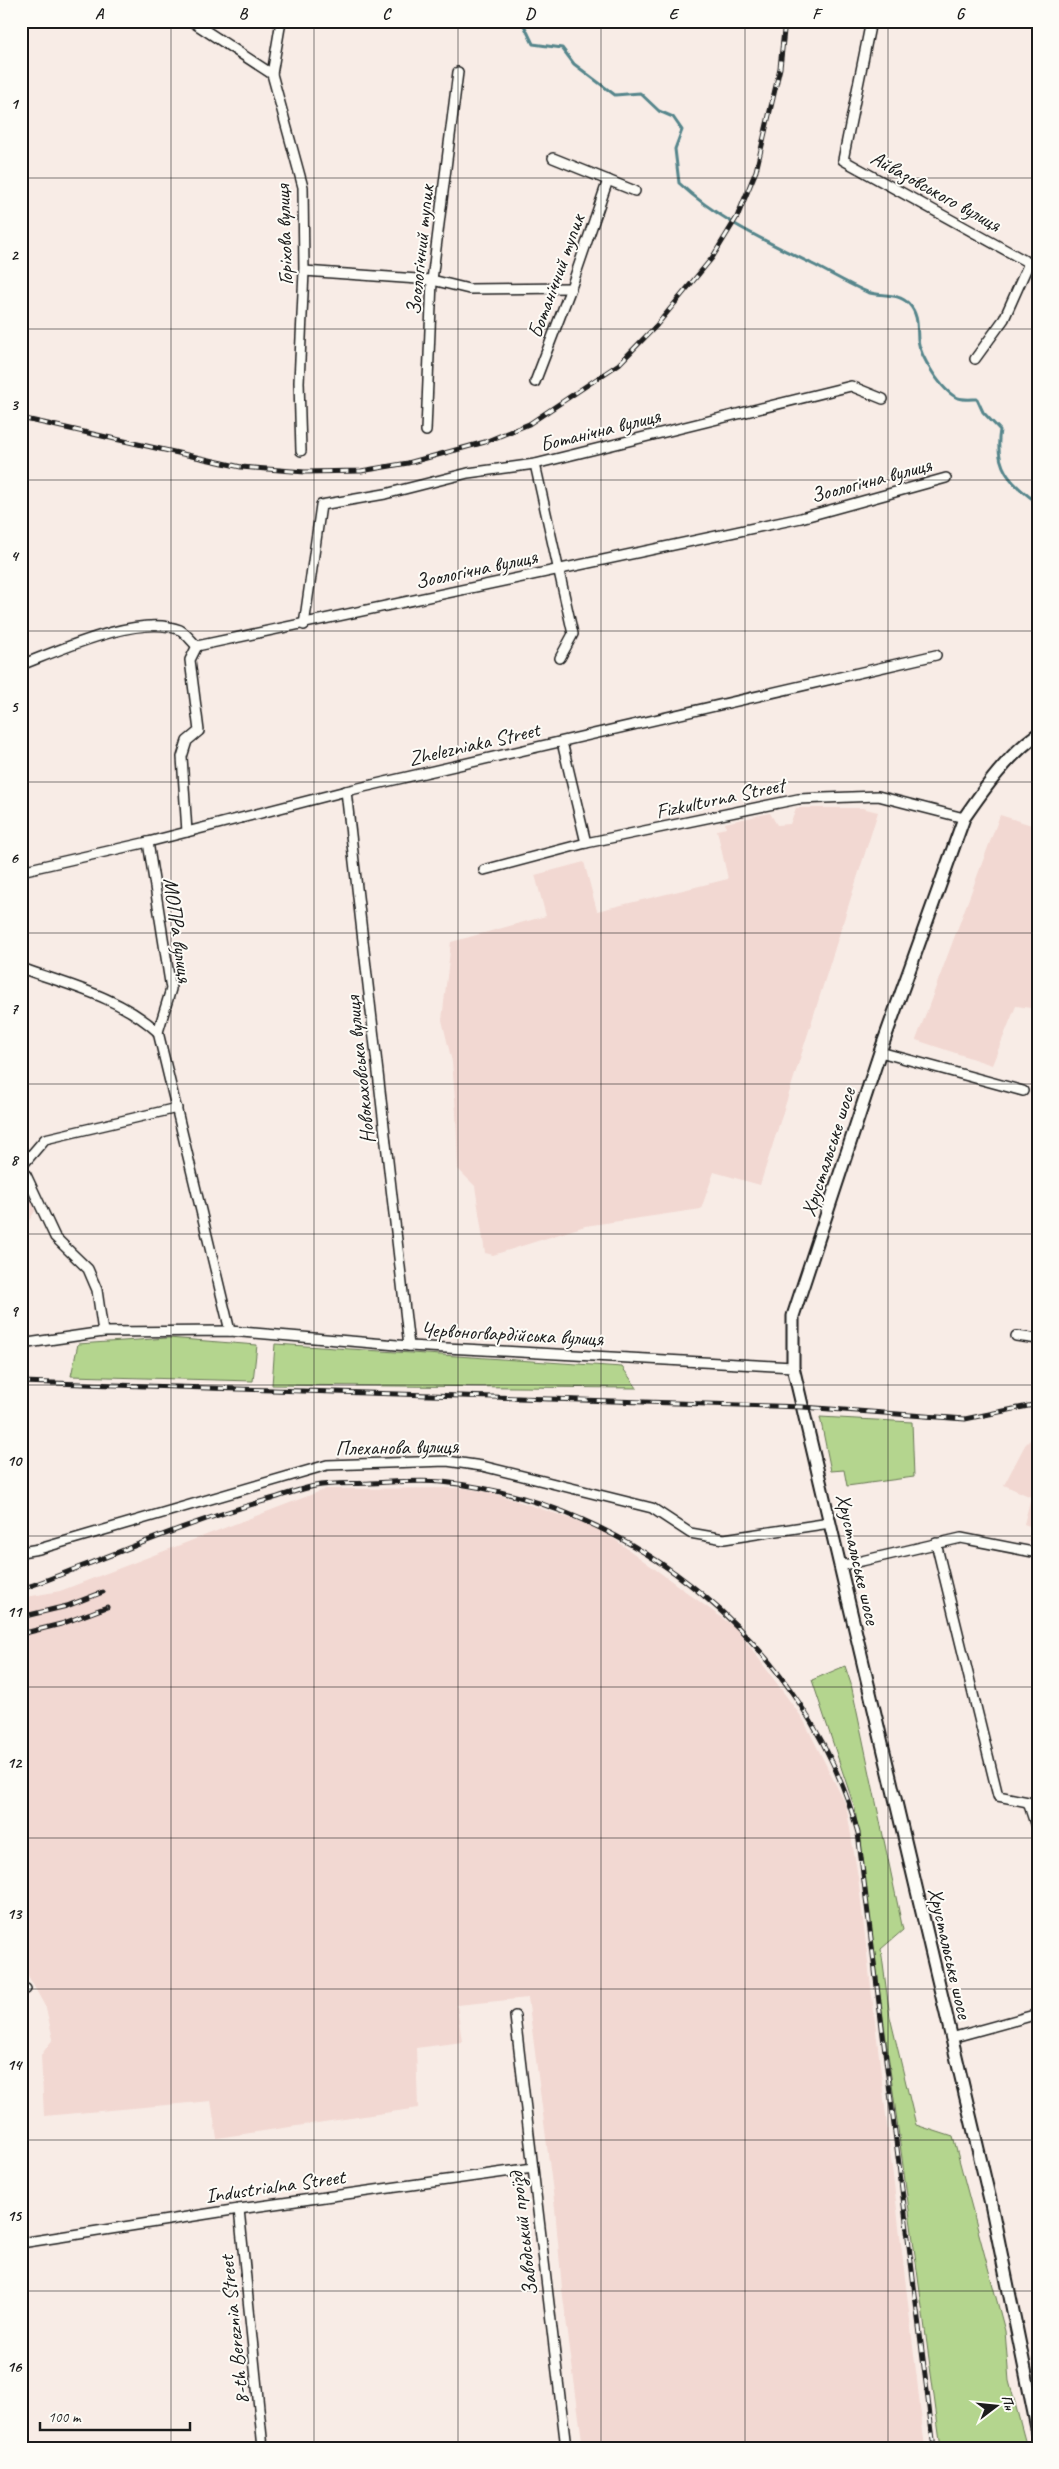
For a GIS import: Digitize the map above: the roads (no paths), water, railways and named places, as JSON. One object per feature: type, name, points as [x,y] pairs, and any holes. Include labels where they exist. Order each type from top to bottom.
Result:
[{"type":"street","points":[[191,21],[272,74]]},
{"type":"street","name":"Горіхова вулиця","points":[[280,21],[272,74],[302,187],[304,271],[299,382],[301,451]]},
{"type":"street","name":"Айвазовського вулиця","points":[[870,21],[843,160],[1038,268]]},
{"type":"street","name":"Зоологічний тупик","points":[[426,432],[432,280],[458,72]]},
{"type":"street","points":[[553,158],[635,192]]},
{"type":"street","name":"Ботанічний тупик","points":[[535,382],[571,288],[608,180]]},
{"type":"street","points":[[975,359],[1004,319],[1029,263]]},
{"type":"street","points":[[304,271],[432,280],[469,289],[571,288]]},
{"type":"street","name":"Ботанічна вулиця","points":[[304,625],[321,505],[385,494],[468,473],[534,464],[851,386],[883,399]]},
{"type":"street","points":[[534,464],[573,634],[560,658]]},
{"type":"street","name":"Зоологічна вулиця","points":[[197,646],[304,625],[801,518],[946,478]]},
{"type":"street","points":[[21,665],[87,639],[146,625],[181,630],[197,646],[190,660],[199,731],[186,741],[182,757],[188,832]]},
{"type":"street","name":"Zhelezniaka Street","points":[[21,871],[148,842],[346,791],[936,655]]},
{"type":"street","name":"Хрустальське шосе","points":[[1038,734],[1029,740],[984,788],[964,818],[880,1052],[794,1316],[793,1367],[991,2204],[1038,2433]]},
{"type":"street","points":[[562,742],[586,843]]},
{"type":"street","name":"Новокаховська вулиця","points":[[346,791],[409,1346]]},
{"type":"street","name":"Fizkulturna Street","points":[[484,870],[586,843],[798,799],[878,796],[964,818]]},
{"type":"street","name":"МОПРа вулиця","points":[[148,842],[171,989],[158,1032]]},
{"type":"street","points":[[21,968],[97,995],[133,1012],[158,1032],[230,1331]]},
{"type":"street","points":[[880,1052],[1023,1091]]},
{"type":"street","points":[[21,1167],[45,1139],[176,1108]]},
{"type":"street","points":[[21,1175],[26,1175],[55,1237],[88,1269],[97,1290],[103,1332]]},
{"type":"street","name":"Червоногвардійська вулиця","points":[[21,1344],[103,1332],[230,1331],[409,1346],[793,1367]]},
{"type":"street","points":[[1016,1336],[1038,1339]]},
{"type":"street","name":"Плеханова вулиця","points":[[21,1552],[39,1549],[185,1504],[326,1465],[447,1461],[482,1466],[652,1508],[690,1534],[724,1539],[830,1523]]},
{"type":"street","points":[[840,1566],[961,1538],[1038,1553]]},
{"type":"street","points":[[936,1544],[998,1796],[1028,1802],[1038,1833]]},
{"type":"street","points":[[951,2038],[1038,2014]]},
{"type":"street","name":"Заводський проїзд","points":[[515,2016],[566,2448]]},
{"type":"street","name":"Industrialna Street","points":[[21,2243],[239,2209],[534,2168]]},
{"type":"street","name":"8-th Bereznia Street","points":[[239,2209],[263,2448]]},
{"type":"waterway","points":[[522,21],[533,44],[562,48],[574,64],[615,95],[640,93],[659,111],[673,117],[682,130],[675,149],[679,183],[709,208],[760,238],[853,286],[867,292],[889,295],[905,300],[912,308],[916,317],[918,340],[927,364],[945,389],[952,394],[960,399],[977,399],[983,412],[1000,430],[999,454],[1006,472],[1019,488],[1038,503]]},
{"type":"railway","points":[[21,418],[241,467],[305,472],[361,471],[408,463],[485,442],[529,424],[619,364],[656,326],[712,258],[737,217],[756,171],[780,68],[785,21]]},
{"type":"railway","points":[[21,1382],[803,1407],[965,1419],[1038,1404]]},
{"type":"railway","points":[[21,1589],[201,1521],[315,1486],[425,1481],[442,1482],[513,1495],[581,1519],[645,1553],[703,1595],[755,1645],[799,1702],[834,1765],[858,1833],[934,2448]]},
{"type":"railway","points":[[21,1617],[67,1606],[103,1592]]},
{"type":"railway","points":[[21,1634],[61,1624],[107,1607]]}]
